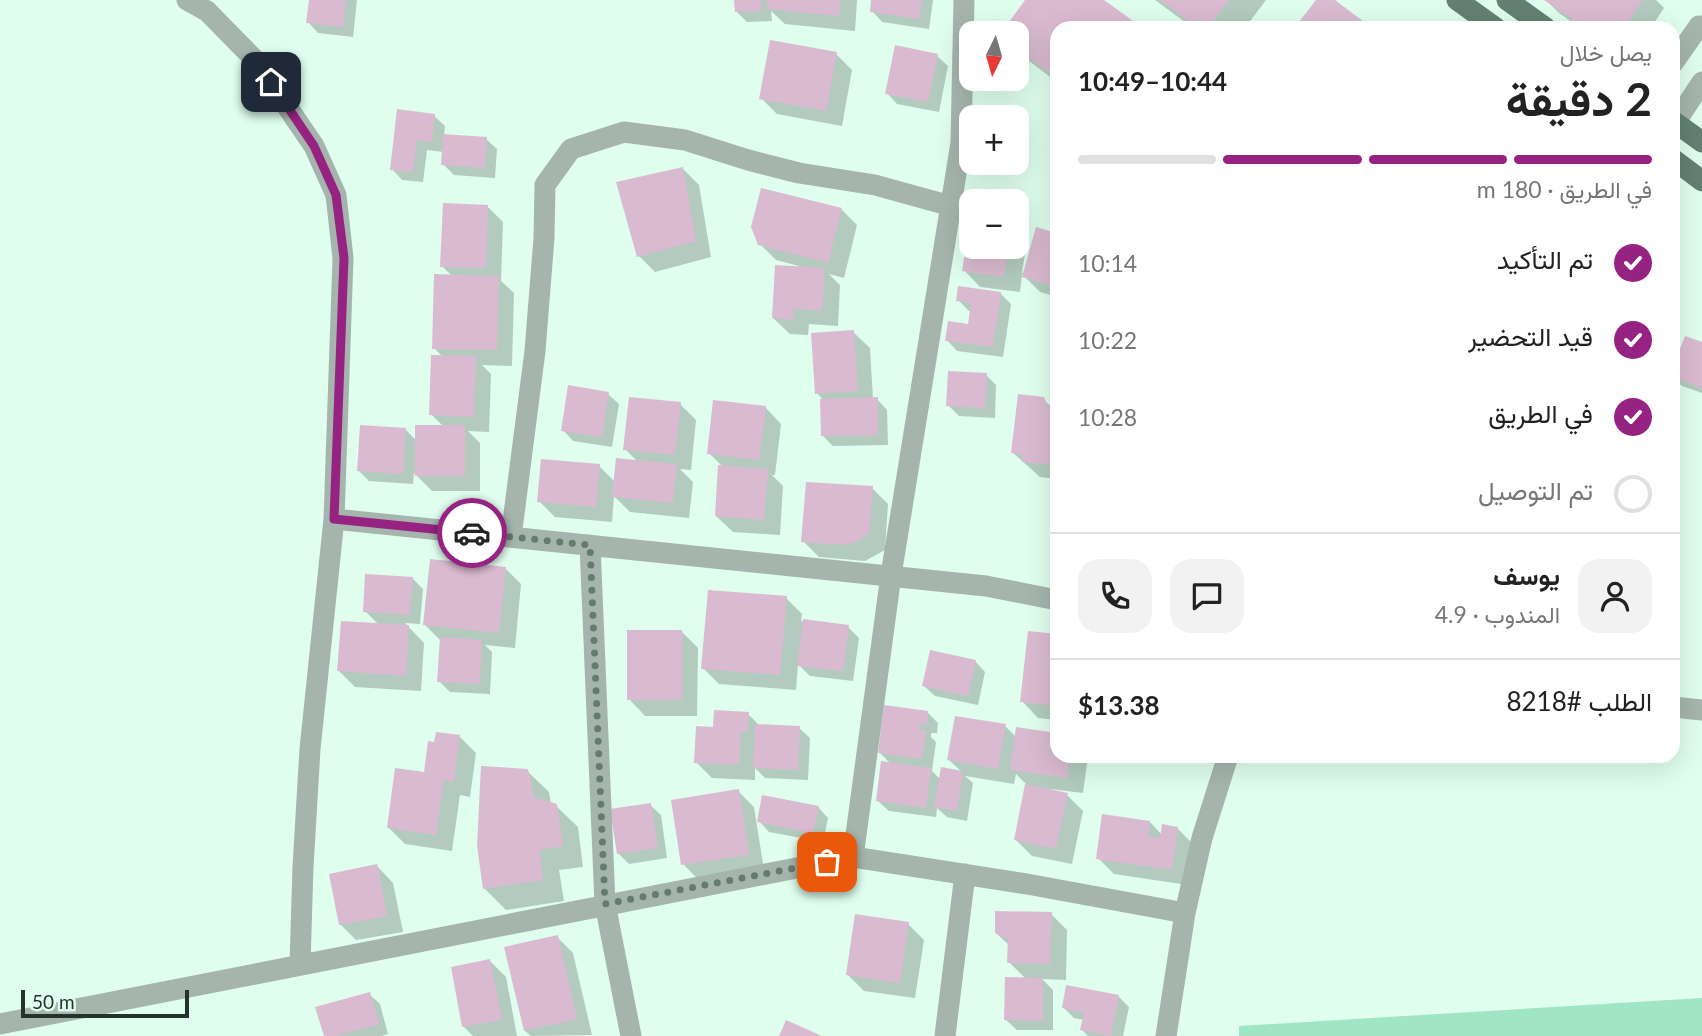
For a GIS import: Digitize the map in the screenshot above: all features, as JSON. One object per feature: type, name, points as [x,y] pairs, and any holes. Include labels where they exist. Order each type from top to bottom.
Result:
[{"type":"main road","points":[[1457,0],[1486,21]]},
{"type":"main road","points":[[1507,0],[1536,21]]},
{"type":"main road","points":[[1680,127],[1702,142]]},
{"type":"main road","points":[[1680,164],[1702,181]]},
{"type":"street","points":[[187,0],[207,11],[256,61],[314,146],[336,195],[344,258],[334,519],[310,749],[300,964]]},
{"type":"street","points":[[853,857],[891,575],[961,143],[964,0]]},
{"type":"street","points":[[1680,53],[1699,26],[1702,26]]},
{"type":"street","points":[[1680,114],[1702,82]]},
{"type":"street","points":[[510,537],[535,351],[544,238],[545,185],[570,149],[624,132],[685,140],[799,173],[875,185],[951,206]]},
{"type":"street","points":[[334,519],[891,575],[986,586],[1050,599]]},
{"type":"street","points":[[590,545],[605,904],[631,1036]]},
{"type":"street","points":[[1680,708],[1702,710]]},
{"type":"street","points":[[1166,1036],[1185,913],[1202,838],[1226,763]]},
{"type":"street","points":[[0,1024],[853,857],[1027,884],[1185,913]]},
{"type":"street","points":[[945,1036],[965,874]]},
{"type":"green space","points":[[1702,998],[1702,1036],[1239,1036],[1239,1026]]},
{"type":"building","points":[[309,0],[346,0],[343,27],[306,23]]},
{"type":"building","points":[[734,0],[761,0],[762,11],[735,12]]},
{"type":"building","points":[[767,0],[840,0],[839,16],[767,9]]},
{"type":"building","points":[[871,0],[922,0],[919,19],[870,12]]},
{"type":"building","points":[[1025,0],[1104,0],[1133,21],[1050,21],[1050,73],[1029,58],[1029,21],[1010,21]]},
{"type":"building","points":[[1160,0],[1229,0],[1213,21],[1188,21]]},
{"type":"building","points":[[1316,0],[1335,0],[1363,21],[1300,21]]},
{"type":"building","points":[[1544,0],[1643,0],[1629,21],[1575,21]]},
{"type":"building","points":[[770,40],[837,52],[826,111],[759,99]]},
{"type":"building","points":[[895,45],[938,54],[928,102],[885,94]]},
{"type":"building","points":[[397,109],[435,114],[432,142],[417,140],[413,172],[390,170]]},
{"type":"building","points":[[443,134],[487,137],[485,168],[441,165]]},
{"type":"building","points":[[683,167],[696,241],[637,257],[616,182]]},
{"type":"building","points":[[761,188],[842,208],[828,263],[758,245],[751,227]]},
{"type":"building","points":[[443,203],[488,205],[486,268],[440,267]]},
{"type":"building","points":[[1036,227],[1050,231],[1050,285],[1022,277]]},
{"type":"building","points":[[964,259],[1006,259],[1004,277],[962,271]]},
{"type":"building","points":[[775,265],[825,268],[822,311],[794,309],[793,320],[772,318]]},
{"type":"building","points":[[434,274],[499,276],[497,350],[432,349]]},
{"type":"building","points":[[958,286],[1001,292],[993,347],[945,341],[948,321],[968,324],[971,303],[956,301]]},
{"type":"building","points":[[854,330],[858,391],[815,394],[811,333]]},
{"type":"building","points":[[1685,336],[1702,342],[1702,388],[1680,380],[1680,349]]},
{"type":"building","points":[[431,355],[476,356],[474,417],[429,415]]},
{"type":"building","points":[[948,371],[987,373],[985,408],[946,406]]},
{"type":"building","points":[[568,385],[609,392],[602,437],[561,431]]},
{"type":"building","points":[[1018,394],[1044,397],[1050,409],[1050,465],[1022,462],[1023,455],[1011,453]]},
{"type":"building","points":[[629,397],[681,402],[675,455],[623,450]]},
{"type":"building","points":[[878,397],[878,435],[821,436],[820,399]]},
{"type":"building","points":[[713,400],[766,406],[759,460],[707,454]]},
{"type":"building","points":[[360,425],[406,428],[403,474],[357,471]]},
{"type":"building","points":[[415,425],[465,425],[465,476],[415,476]]},
{"type":"building","points":[[616,458],[677,464],[673,503],[612,497]]},
{"type":"building","points":[[541,459],[600,464],[596,507],[537,502]]},
{"type":"building","points":[[718,465],[768,469],[764,520],[715,516]]},
{"type":"building","points":[[806,482],[873,486],[869,534],[849,545],[801,542]]},
{"type":"building","points":[[430,559],[506,567],[499,633],[423,625]]},
{"type":"building","points":[[365,574],[413,577],[410,615],[363,612]]},
{"type":"building","points":[[708,590],[787,596],[780,675],[701,669]]},
{"type":"building","points":[[803,619],[849,625],[843,671],[797,666]]},
{"type":"building","points":[[341,621],[409,625],[406,676],[337,671]]},
{"type":"building","points":[[627,630],[682,630],[682,700],[627,700]]},
{"type":"building","points":[[1028,631],[1050,633],[1050,705],[1020,702]]},
{"type":"building","points":[[440,637],[482,640],[480,684],[437,682]]},
{"type":"building","points":[[930,650],[976,660],[968,696],[922,686]]},
{"type":"building","points":[[884,705],[928,711],[927,724],[921,723],[920,730],[926,730],[922,759],[878,753]]},
{"type":"building","points":[[714,710],[749,712],[747,733],[741,732],[739,765],[694,763],[696,726],[713,727]]},
{"type":"building","points":[[955,716],[1006,724],[998,769],[947,760]]},
{"type":"building","points":[[755,724],[800,726],[798,770],[753,768]]},
{"type":"building","points":[[1016,727],[1050,732],[1050,763],[1069,763],[1067,778],[1010,770]]},
{"type":"building","points":[[436,732],[460,735],[454,782],[444,780],[436,835],[387,828],[395,768],[424,772],[428,741],[434,742]]},
{"type":"building","points":[[881,761],[931,768],[926,808],[876,801]]},
{"type":"building","points":[[481,766],[528,769],[534,797],[557,804],[563,846],[539,850],[543,880],[483,889],[477,845]]},
{"type":"building","points":[[941,767],[963,771],[957,811],[934,807]]},
{"type":"building","points":[[1025,784],[1068,793],[1056,849],[1014,840]]},
{"type":"building","points":[[739,789],[749,855],[681,865],[671,800]]},
{"type":"building","points":[[762,795],[819,806],[813,833],[757,822]]},
{"type":"building","points":[[651,803],[658,848],[617,854],[610,809]]},
{"type":"building","points":[[1102,814],[1150,821],[1148,837],[1160,838],[1162,824],[1178,827],[1172,870],[1096,859]]},
{"type":"building","points":[[377,864],[387,916],[339,925],[329,874]]},
{"type":"building","points":[[995,911],[1052,912],[1050,964],[1007,963],[1008,939],[995,933]]},
{"type":"building","points":[[855,914],[909,922],[900,983],[846,975]]},
{"type":"building","points":[[558,935],[577,1019],[524,1031],[504,947]]},
{"type":"building","points":[[490,959],[502,1020],[462,1027],[451,967]]},
{"type":"building","points":[[1005,977],[1043,978],[1043,1021],[1004,1020]]},
{"type":"building","points":[[1066,985],[1119,995],[1111,1036],[1080,1030],[1084,1013],[1062,1008]]},
{"type":"building","points":[[370,992],[379,1024],[336,1036],[324,1036],[315,1007]]},
{"type":"building","points":[[786,1020],[822,1036],[779,1036]]},
{"type":"way so far","points":[[472,533],[590,545],[605,904],[827,862]]},
{"type":"route","points":[[271,82],[314,146],[336,195],[344,258],[334,519],[472,533]]}]
